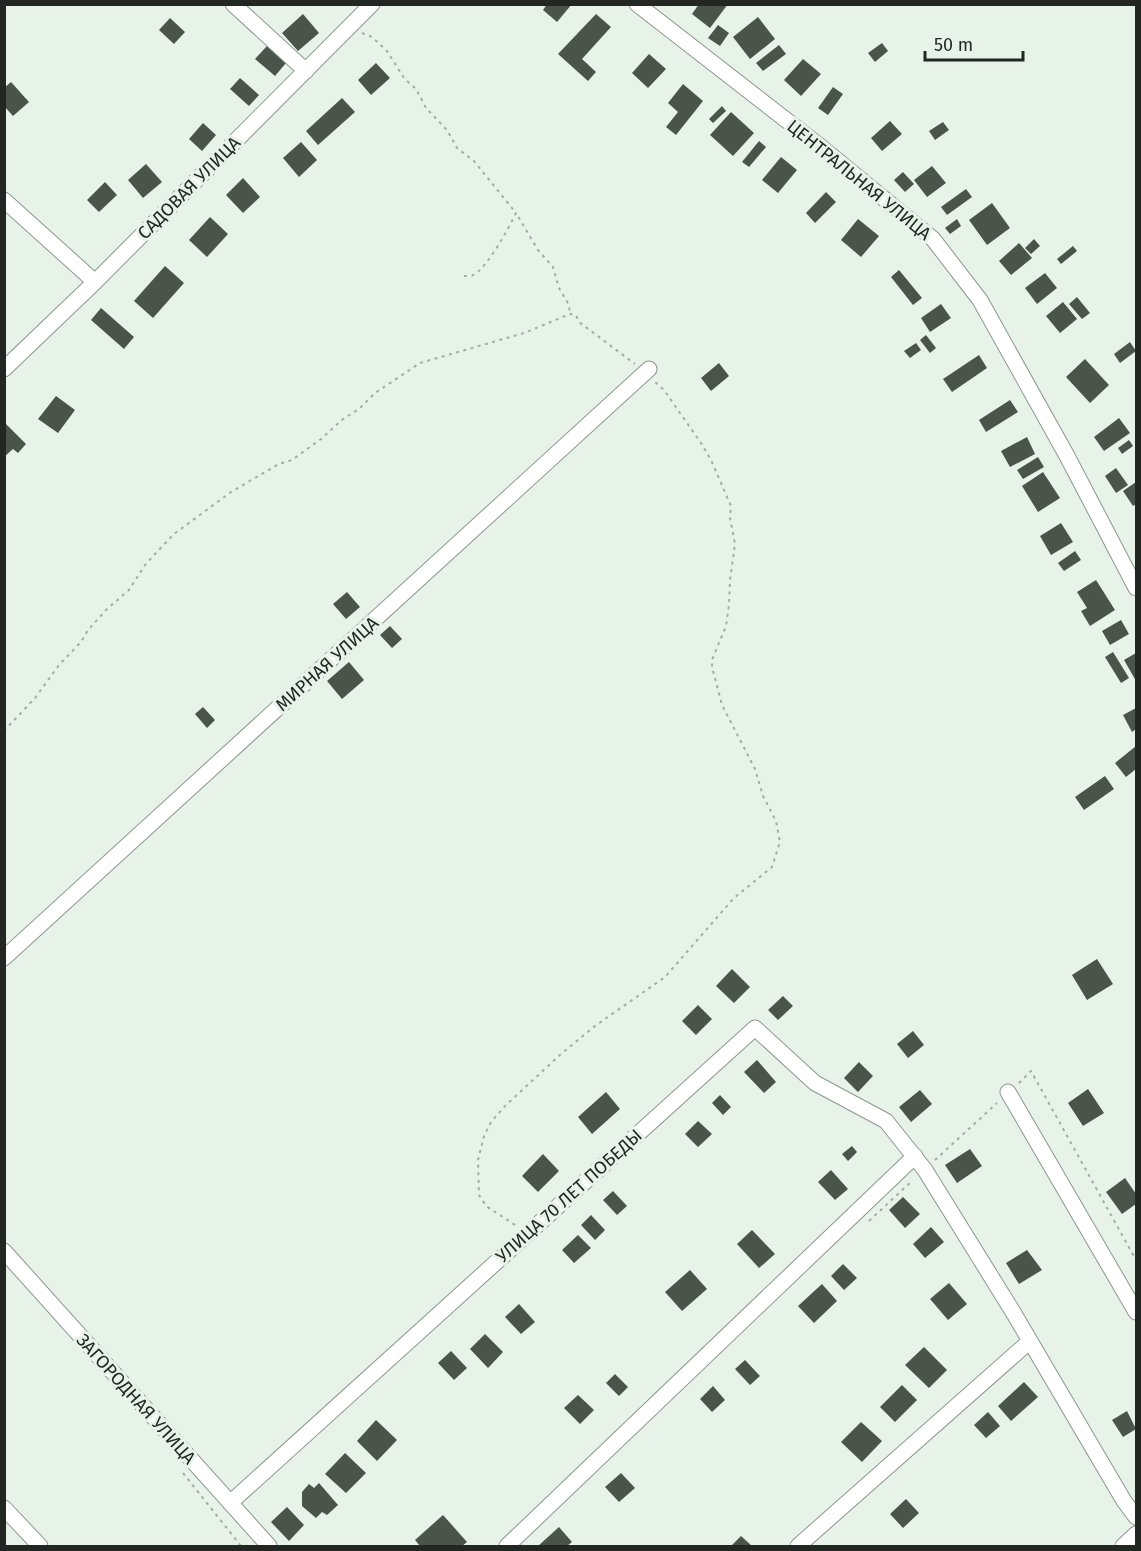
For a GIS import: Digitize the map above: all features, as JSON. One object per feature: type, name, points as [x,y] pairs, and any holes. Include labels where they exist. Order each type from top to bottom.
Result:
[{"type":"street","points":[[233,4],[306,70]]},
{"type":"street","name":"САДОВАЯ УЛИЦА","points":[[4,369],[95,282],[372,4]]},
{"type":"street","name":"ЦЕНТРАЛЬНАЯ УЛИЦА","points":[[637,4],[821,147],[933,239],[980,300],[1137,588]]},
{"type":"street","points":[[4,200],[95,282]]},
{"type":"street","name":"МИРНАЯ УЛИЦА","points":[[4,958],[646,371]]},
{"type":"street","name":"УЛИЦА 70 ЛЕТ ПОБЕДЫ","points":[[230,1503],[755,1028],[815,1083],[886,1121],[915,1156],[1030,1341],[1124,1501],[1137,1517]]},
{"type":"street","points":[[1008,1092],[1137,1312]]},
{"type":"street","points":[[507,1546],[915,1156]]},
{"type":"street","name":"ЗАГОРОДНАЯ УЛИЦА","points":[[4,1251],[269,1546]]},
{"type":"street","points":[[798,1546],[1030,1341]]},
{"type":"street","points":[[4,1508],[40,1546]]},
{"type":"street","points":[[1123,1546],[1137,1534]]},
{"type":"path","points":[[357,32],[366,33],[387,51],[401,73],[416,89],[426,108],[447,130],[458,148],[474,161],[516,213],[538,250],[553,267],[569,305],[570,314]]},
{"type":"path","points":[[464,276],[476,274],[481,268],[504,236],[516,213]]},
{"type":"path","points":[[4,731],[34,698],[58,665],[81,642],[88,630],[129,590],[144,565],[174,534],[231,492],[279,464],[292,460],[321,440],[375,393],[420,363],[524,333],[570,314],[576,315],[579,321],[646,371],[673,404],[711,460],[731,506],[730,518],[735,544],[729,605],[726,626],[712,660],[712,667],[722,705],[755,769],[763,796],[776,821],[780,842],[772,867],[734,898],[665,977],[595,1026],[561,1054],[491,1122],[484,1136],[478,1160],[479,1195],[486,1206],[514,1225],[519,1224]]},
{"type":"path","points":[[864,1226],[1031,1071],[1137,1260]]},
{"type":"building","points":[[547,4],[572,4],[557,22],[543,10]]},
{"type":"building","points":[[699,4],[728,4],[710,28],[692,14]]},
{"type":"building","points":[[303,14],[319,33],[298,51],[282,33]]},
{"type":"building","points":[[596,14],[611,27],[582,59],[596,72],[588,81],[558,54]]},
{"type":"building","points":[[758,17],[775,39],[750,59],[733,37]]},
{"type":"building","points":[[170,18],[185,32],[174,44],[159,30]]},
{"type":"building","points":[[718,25],[729,33],[720,46],[708,38]]},
{"type":"building","points":[[882,43],[888,51],[875,62],[868,53]]},
{"type":"building","points":[[779,45],[786,54],[763,71],[756,63]]},
{"type":"building","points":[[267,46],[286,63],[275,76],[255,59]]},
{"type":"building","points":[[649,54],[666,69],[648,88],[632,73]]},
{"type":"building","points":[[803,59],[821,74],[801,96],[784,80]]},
{"type":"building","points":[[376,63],[390,78],[371,95],[358,80]]},
{"type":"building","points":[[240,78],[259,95],[249,106],[230,89]]},
{"type":"building","points":[[11,82],[29,102],[13,116],[4,106],[4,88]]},
{"type":"building","points":[[683,84],[703,101],[676,135],[666,127],[678,112],[668,103]]},
{"type":"building","points":[[833,87],[843,94],[828,115],[818,108]]},
{"type":"building","points":[[342,98],[355,112],[318,145],[306,131]]},
{"type":"building","points":[[722,106],[726,111],[713,123],[709,119]]},
{"type":"building","points":[[731,112],[754,133],[733,156],[710,135]]},
{"type":"building","points":[[890,121],[902,134],[882,151],[871,138]]},
{"type":"building","points":[[943,122],[949,130],[935,140],[929,131]]},
{"type":"building","points":[[203,123],[216,135],[202,151],[189,139]]},
{"type":"building","points":[[759,141],[766,147],[749,167],[742,162]]},
{"type":"building","points":[[301,142],[317,160],[299,177],[283,158]]},
{"type":"building","points":[[781,157],[797,170],[778,193],[762,180]]},
{"type":"building","points":[[146,164],[162,182],[143,198],[128,180]]},
{"type":"building","points":[[932,166],[946,183],[927,197],[914,180]]},
{"type":"building","points":[[903,172],[914,184],[905,192],[894,180]]},
{"type":"building","points":[[243,178],[260,197],[243,213],[226,195]]},
{"type":"building","points":[[105,182],[117,195],[99,212],[87,200]]},
{"type":"building","points":[[966,189],[972,197],[947,215],[941,207]]},
{"type":"building","points":[[826,192],[836,202],[815,223],[806,213]]},
{"type":"building","points":[[992,203],[1010,228],[987,245],[969,220]]},
{"type":"building","points":[[210,217],[228,234],[207,257],[189,240]]},
{"type":"building","points":[[858,219],[879,236],[861,257],[841,240]]},
{"type":"building","points":[[957,219],[961,226],[950,234],[945,228]]},
{"type":"building","points":[[1034,239],[1040,246],[1031,254],[1025,248]]},
{"type":"building","points":[[1019,243],[1032,258],[1011,275],[999,261]]},
{"type":"building","points":[[1073,246],[1077,251],[1061,264],[1057,259]]},
{"type":"building","points":[[165,266],[184,283],[153,318],[134,301]]},
{"type":"building","points":[[899,270],[922,298],[913,305],[891,277]]},
{"type":"building","points":[[1045,273],[1057,288],[1037,304],[1025,288]]},
{"type":"building","points":[[1077,297],[1090,313],[1082,319],[1069,304]]},
{"type":"building","points":[[1063,302],[1077,319],[1060,333],[1046,316]]},
{"type":"building","points":[[941,304],[951,318],[930,332],[921,318]]},
{"type":"building","points":[[101,308],[134,337],[124,349],[91,320]]},
{"type":"building","points":[[926,335],[936,348],[930,353],[920,340]]},
{"type":"building","points":[[1130,342],[1136,351],[1120,363],[1114,354]]},
{"type":"building","points":[[916,343],[921,350],[910,358],[904,351]]},
{"type":"building","points":[[979,355],[987,368],[952,392],[943,379]]},
{"type":"building","points":[[1085,359],[1109,385],[1090,403],[1066,377]]},
{"type":"building","points":[[719,363],[729,376],[711,391],[701,378]]},
{"type":"building","points":[[56,396],[75,410],[58,433],[38,419]]},
{"type":"building","points":[[1010,400],[1018,412],[986,432],[979,420]]},
{"type":"building","points":[[1119,418],[1130,433],[1104,451],[1094,437]]},
{"type":"building","points":[[6,424],[26,444],[18,453],[13,449],[4,457],[4,426]]},
{"type":"building","points":[[1027,437],[1035,454],[1010,467],[1001,451]]},
{"type":"building","points":[[1129,440],[1133,446],[1122,454],[1118,448]]},
{"type":"building","points":[[1038,457],[1044,467],[1023,479],[1017,470]]},
{"type":"building","points":[[1116,468],[1128,485],[1116,493],[1105,476]]},
{"type":"building","points":[[1043,472],[1060,498],[1038,512],[1022,486]]},
{"type":"building","points":[[1136,482],[1136,504],[1133,506],[1123,491]]},
{"type":"building","points":[[1061,523],[1073,542],[1051,555],[1040,536]]},
{"type":"building","points":[[1075,551],[1081,560],[1064,571],[1058,563]]},
{"type":"building","points":[[1096,580],[1115,610],[1090,626],[1081,611],[1087,608],[1077,592]]},
{"type":"building","points":[[347,592],[360,607],[346,619],[333,604]]},
{"type":"building","points":[[1121,620],[1129,634],[1110,645],[1102,631]]},
{"type":"building","points":[[390,626],[402,639],[392,648],[380,635]]},
{"type":"building","points":[[1113,652],[1129,678],[1121,683],[1105,657]]},
{"type":"building","points":[[1136,653],[1136,681],[1124,660]]},
{"type":"building","points":[[349,662],[364,680],[342,699],[327,681]]},
{"type":"building","points":[[203,707],[215,720],[207,728],[195,714]]},
{"type":"building","points":[[1136,708],[1136,729],[1132,732],[1123,715]]},
{"type":"building","points":[[1136,746],[1136,769],[1126,777],[1115,763]]},
{"type":"building","points":[[1105,776],[1114,789],[1084,810],[1075,797]]},
{"type":"building","points":[[1097,959],[1113,984],[1087,1000],[1072,975]]},
{"type":"building","points":[[732,969],[750,987],[734,1003],[716,986]]},
{"type":"building","points":[[783,996],[793,1006],[778,1020],[768,1010]]},
{"type":"building","points":[[698,1005],[712,1019],[696,1035],[682,1021]]},
{"type":"building","points":[[913,1031],[924,1045],[908,1058],[897,1044]]},
{"type":"building","points":[[757,1060],[776,1082],[764,1093],[744,1072]]},
{"type":"building","points":[[859,1062],[873,1076],[858,1092],[844,1078]]},
{"type":"building","points":[[1088,1089],[1104,1113],[1083,1126],[1068,1103]]},
{"type":"building","points":[[920,1090],[932,1104],[911,1122],[899,1107]]},
{"type":"building","points":[[606,1092],[620,1109],[592,1134],[578,1117]]},
{"type":"building","points":[[720,1095],[731,1107],[723,1115],[712,1103]]},
{"type":"building","points":[[698,1121],[712,1134],[698,1147],[685,1134]]},
{"type":"building","points":[[852,1146],[857,1152],[848,1161],[842,1154]]},
{"type":"building","points":[[970,1149],[982,1166],[957,1183],[945,1165]]},
{"type":"building","points":[[543,1154],[559,1171],[538,1192],[522,1176]]},
{"type":"building","points":[[831,1170],[848,1189],[835,1200],[818,1182]]},
{"type":"building","points":[[1125,1178],[1136,1194],[1136,1204],[1122,1214],[1106,1192]]},
{"type":"building","points":[[613,1191],[627,1206],[617,1215],[603,1200]]},
{"type":"building","points":[[903,1197],[920,1214],[905,1228],[889,1210]]},
{"type":"building","points":[[591,1215],[605,1230],[595,1240],[581,1225]]},
{"type":"building","points":[[931,1227],[944,1242],[925,1258],[913,1244]]},
{"type":"building","points":[[752,1230],[775,1254],[759,1268],[737,1244]]},
{"type":"building","points":[[578,1235],[591,1248],[574,1263],[562,1250]]},
{"type":"building","points":[[1027,1250],[1042,1270],[1019,1284],[1006,1263]]},
{"type":"building","points":[[843,1264],[857,1278],[844,1290],[831,1276]]},
{"type":"building","points":[[690,1270],[707,1289],[682,1311],[665,1292]]},
{"type":"building","points":[[949,1283],[967,1304],[948,1320],[930,1299]]},
{"type":"building","points":[[822,1284],[837,1301],[814,1323],[798,1306]]},
{"type":"building","points":[[519,1304],[535,1322],[521,1334],[505,1317]]},
{"type":"building","points":[[485,1334],[503,1352],[488,1368],[470,1349]]},
{"type":"building","points":[[924,1347],[947,1370],[929,1388],[905,1365]]},
{"type":"building","points":[[451,1351],[467,1368],[454,1380],[438,1363]]},
{"type":"building","points":[[745,1360],[760,1376],[750,1385],[735,1369]]},
{"type":"building","points":[[615,1374],[628,1387],[619,1396],[606,1383]]},
{"type":"building","points":[[1024,1382],[1038,1397],[1011,1421],[998,1406]]},
{"type":"building","points":[[902,1385],[917,1400],[895,1422],[880,1407]]},
{"type":"building","points":[[713,1386],[725,1400],[712,1412],[700,1399]]},
{"type":"building","points":[[578,1395],[594,1410],[580,1424],[564,1408]]},
{"type":"building","points":[[1127,1411],[1136,1429],[1123,1437],[1112,1420]]},
{"type":"building","points":[[988,1412],[1000,1426],[986,1438],[974,1425]]},
{"type":"building","points":[[376,1420],[397,1440],[377,1461],[357,1441]]},
{"type":"building","points":[[861,1422],[882,1441],[862,1462],[841,1442]]},
{"type":"building","points":[[345,1453],[366,1473],[346,1493],[325,1474]]},
{"type":"building","points":[[621,1473],[635,1488],[619,1502],[605,1487]]},
{"type":"building","points":[[319,1483],[338,1505],[327,1515],[322,1512],[316,1518],[302,1506],[302,1492],[309,1484],[314,1488]]},
{"type":"building","points":[[906,1499],[919,1513],[903,1528],[890,1514]]},
{"type":"building","points":[[287,1507],[304,1525],[289,1541],[271,1522]]},
{"type":"building","points":[[443,1515],[467,1542],[462,1546],[420,1546],[415,1540]]},
{"type":"building","points":[[559,1527],[572,1542],[567,1546],[538,1546]]},
{"type":"building","points":[[741,1536],[752,1546],[731,1546]]}]
